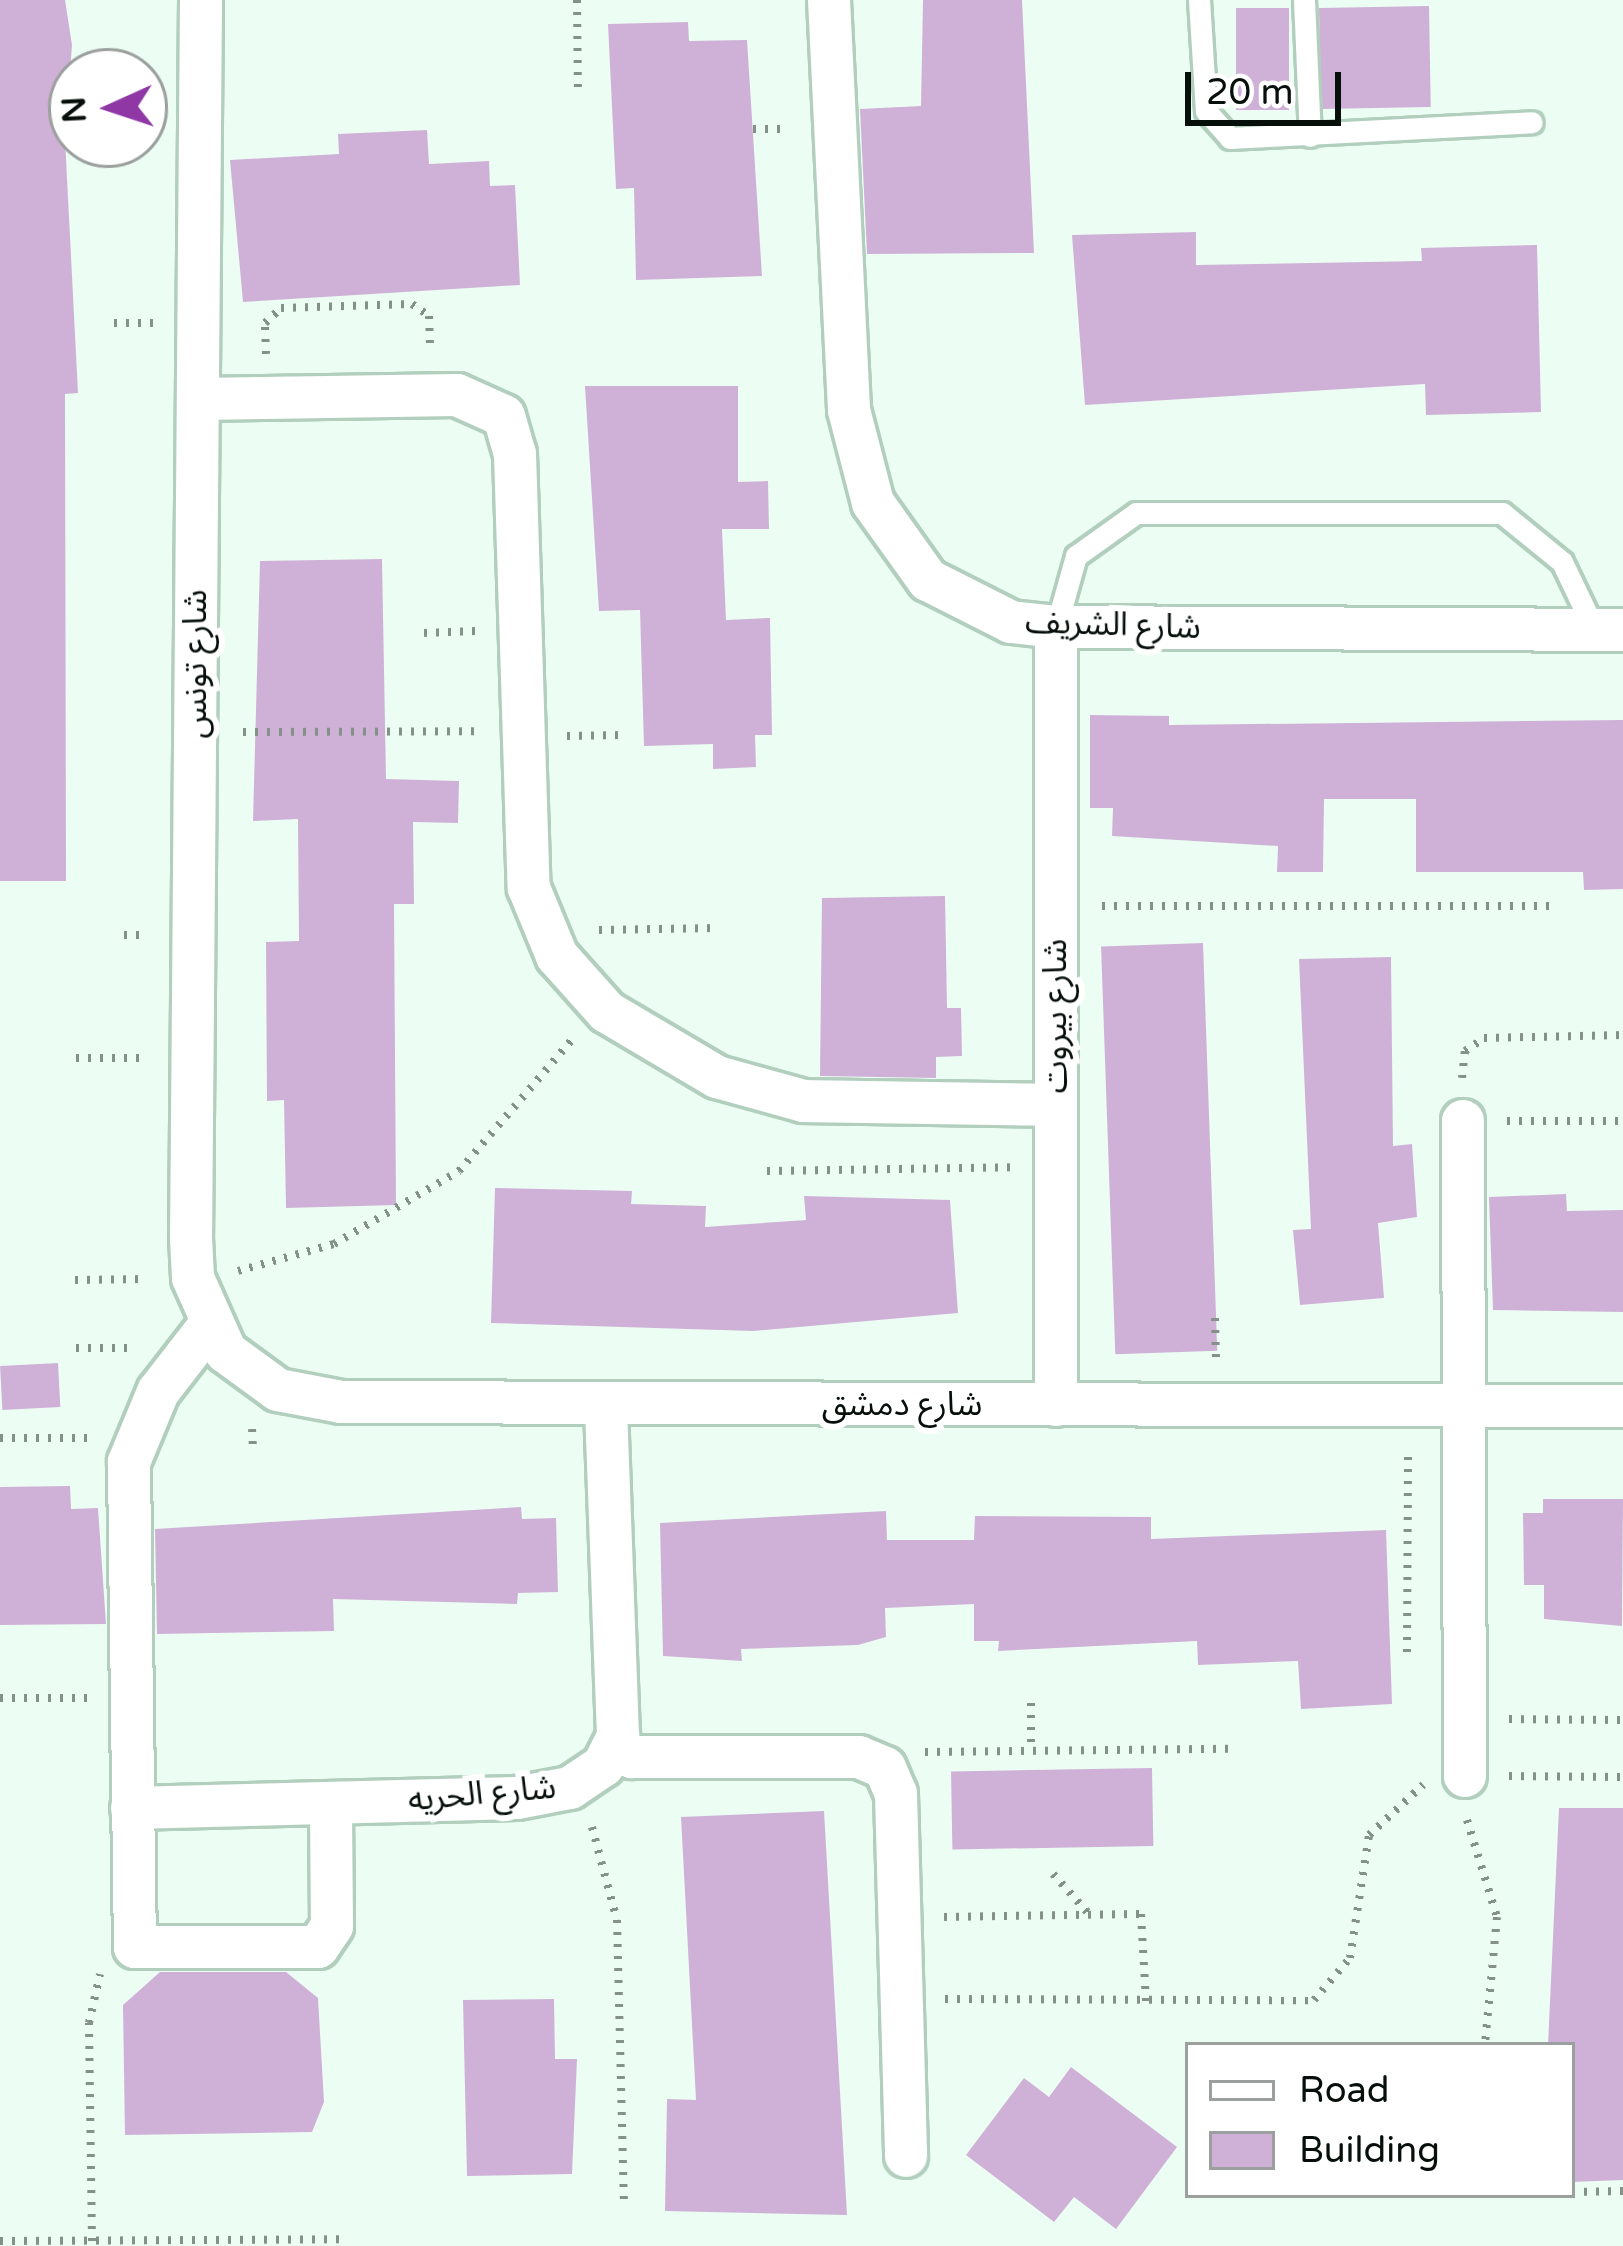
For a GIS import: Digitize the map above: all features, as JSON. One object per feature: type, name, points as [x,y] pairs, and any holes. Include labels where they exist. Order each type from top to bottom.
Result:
[{"type":"street","name":"شارع تونس","points":[[201,0],[193,1278],[209,1326]]},
{"type":"street","name":"شارع الشريف","points":[[830,0],[840,331],[873,503],[928,580],[1011,622],[1056,627],[1609,631]]},
{"type":"street","points":[[198,399],[432,395],[491,404],[512,432],[529,888],[543,932],[595,1000],[676,1058],[760,1092],[850,1104],[1056,1105]]},
{"type":"street","name":"شارع بيروت","points":[[1056,627],[1056,1405]]},
{"type":"street","points":[[1463,1121],[1465,1776]]},
{"type":"street","points":[[209,1326],[135,1438],[130,1697],[133,1943],[148,1954],[318,1948],[332,1926],[331,1803]]},
{"type":"street","name":"شارع دمشق","points":[[209,1326],[250,1374],[309,1400],[606,1405],[1623,1406]]},
{"type":"street","points":[[606,1405],[618,1748],[632,1757],[859,1756],[885,1768],[899,1918],[906,2156]]},
{"type":"street","name":"شارع الحريه","points":[[132,1808],[331,1803],[570,1788],[618,1748]]},
{"type":"lane","points":[[1199,0],[1215,126],[1230,138],[1532,122]]},
{"type":"lane","points":[[1304,0],[1310,136]]},
{"type":"lane","points":[[1056,627],[1076,556],[1136,513],[1502,513],[1562,562],[1609,631]]},
{"type":"path","points":[[578,0],[578,92]]},
{"type":"path","points":[[268,398],[266,323],[276,309],[412,304],[429,316],[432,395]]},
{"type":"path","points":[[195,732],[523,731]]},
{"type":"path","points":[[1056,906],[1557,906]]},
{"type":"path","points":[[543,932],[717,928]]},
{"type":"path","points":[[75,1280],[193,1278],[334,1244],[459,1171],[558,1064],[595,1000]]},
{"type":"path","points":[[1623,1035],[1473,1042],[1463,1121],[1623,1120]]},
{"type":"path","points":[[76,1058],[193,1058]]},
{"type":"path","points":[[767,1171],[1056,1166]]},
{"type":"path","points":[[1407,1652],[1409,1406]]},
{"type":"path","points":[[0,1438],[135,1438]]},
{"type":"path","points":[[0,1698],[130,1697]]},
{"type":"path","points":[[1030,1703],[1031,1749]]},
{"type":"path","points":[[1465,1719],[1623,1720]]},
{"type":"path","points":[[885,1768],[947,1748],[1230,1749]]},
{"type":"path","points":[[1465,1776],[1497,1917],[1486,2042]]},
{"type":"path","points":[[902,1999],[1296,2003],[1331,1990],[1350,1958],[1370,1835],[1409,1791],[1465,1776],[1623,1777]]},
{"type":"path","points":[[570,1788],[612,1884],[624,2206]]},
{"type":"path","points":[[1053,1874],[1090,1915]]},
{"type":"path","points":[[899,1918],[1145,1918],[1146,2002]]},
{"type":"path","points":[[92,2241],[89,2003],[104,1968],[133,1943]]},
{"type":"path","points":[[1575,2192],[1623,2191]]},
{"type":"path","points":[[0,2241],[344,2239]]},
{"type":"building","points":[[0,0],[65,0],[72,48],[48,48],[48,168],[66,168],[78,393],[65,394],[66,881],[0,881]]},
{"type":"building","points":[[923,0],[1022,0],[1034,253],[867,254],[860,109],[921,106]]},
{"type":"building","points":[[1429,6],[1431,107],[1321,109],[1319,8]]},
{"type":"building","points":[[1236,8],[1289,8],[1289,110],[1236,110]]},
{"type":"building","points":[[688,22],[689,41],[747,40],[762,276],[636,280],[634,188],[616,189],[608,24]]},
{"type":"building","points":[[427,130],[429,164],[489,161],[490,186],[515,185],[520,285],[243,302],[230,160],[339,154],[338,134]]},
{"type":"building","points":[[1196,232],[1196,265],[1422,261],[1421,248],[1537,245],[1541,412],[1426,415],[1425,384],[1085,405],[1072,235]]},
{"type":"building","points":[[585,386],[738,386],[738,482],[768,481],[769,529],[722,529],[726,620],[770,618],[772,735],[755,735],[756,767],[713,769],[713,744],[644,746],[640,610],[599,611]]},
{"type":"building","points":[[382,559],[386,779],[459,781],[458,823],[413,822],[414,904],[394,904],[396,1205],[286,1208],[284,1100],[267,1101],[266,942],[299,941],[298,819],[253,821],[260,561]]},
{"type":"building","points":[[1090,715],[1169,716],[1169,725],[1623,720],[1623,889],[1584,890],[1583,872],[1416,872],[1416,799],[1324,799],[1323,872],[1277,872],[1278,846],[1112,836],[1113,808],[1090,808]]},
{"type":"building","points":[[945,896],[947,1008],[961,1008],[962,1056],[936,1057],[936,1078],[820,1076],[822,898]]},
{"type":"building","points":[[1203,943],[1217,1351],[1115,1354],[1101,947]]},
{"type":"building","points":[[1391,957],[1393,1146],[1412,1144],[1417,1217],[1378,1223],[1384,1298],[1300,1305],[1293,1230],[1311,1229],[1299,959]]},
{"type":"building","points":[[495,1188],[632,1191],[631,1204],[706,1206],[705,1227],[806,1220],[804,1196],[950,1200],[958,1313],[753,1331],[491,1323]]},
{"type":"building","points":[[1566,1194],[1567,1211],[1623,1210],[1623,1312],[1493,1310],[1489,1197]]},
{"type":"building","points":[[58,1363],[60,1407],[2,1410],[0,1366]]},
{"type":"building","points":[[70,1486],[71,1509],[98,1508],[106,1624],[0,1625],[0,1487]]},
{"type":"building","points":[[1543,1499],[1623,1499],[1622,1626],[1544,1619],[1544,1585],[1524,1585],[1523,1513],[1543,1513]]},
{"type":"building","points":[[521,1507],[522,1519],[556,1518],[558,1592],[518,1593],[517,1604],[333,1599],[334,1631],[157,1634],[155,1529]]},
{"type":"building","points":[[886,1511],[887,1540],[974,1540],[975,1516],[1151,1517],[1151,1539],[1386,1530],[1392,1704],[1301,1709],[1298,1661],[1198,1665],[1197,1641],[998,1651],[999,1641],[974,1641],[974,1604],[885,1608],[886,1637],[858,1645],[741,1649],[742,1661],[663,1656],[660,1523]]},
{"type":"building","points":[[1152,1768],[1153,1846],[952,1849],[951,1772]]},
{"type":"building","points":[[1559,1808],[1623,1808],[1623,2180],[1575,2182],[1575,2042],[1548,2042]]},
{"type":"building","points":[[824,1811],[847,2215],[665,2211],[667,2099],[696,2100],[681,1817]]},
{"type":"building","points":[[160,1972],[286,1972],[318,1998],[324,2102],[312,2132],[125,2135],[123,2005]]},
{"type":"building","points":[[554,1999],[555,2059],[577,2059],[572,2174],[467,2176],[463,2000]]},
{"type":"building","points":[[1071,2067],[1177,2147],[1116,2229],[1074,2197],[1054,2222],[966,2155],[1024,2078],[1049,2097]]}]
